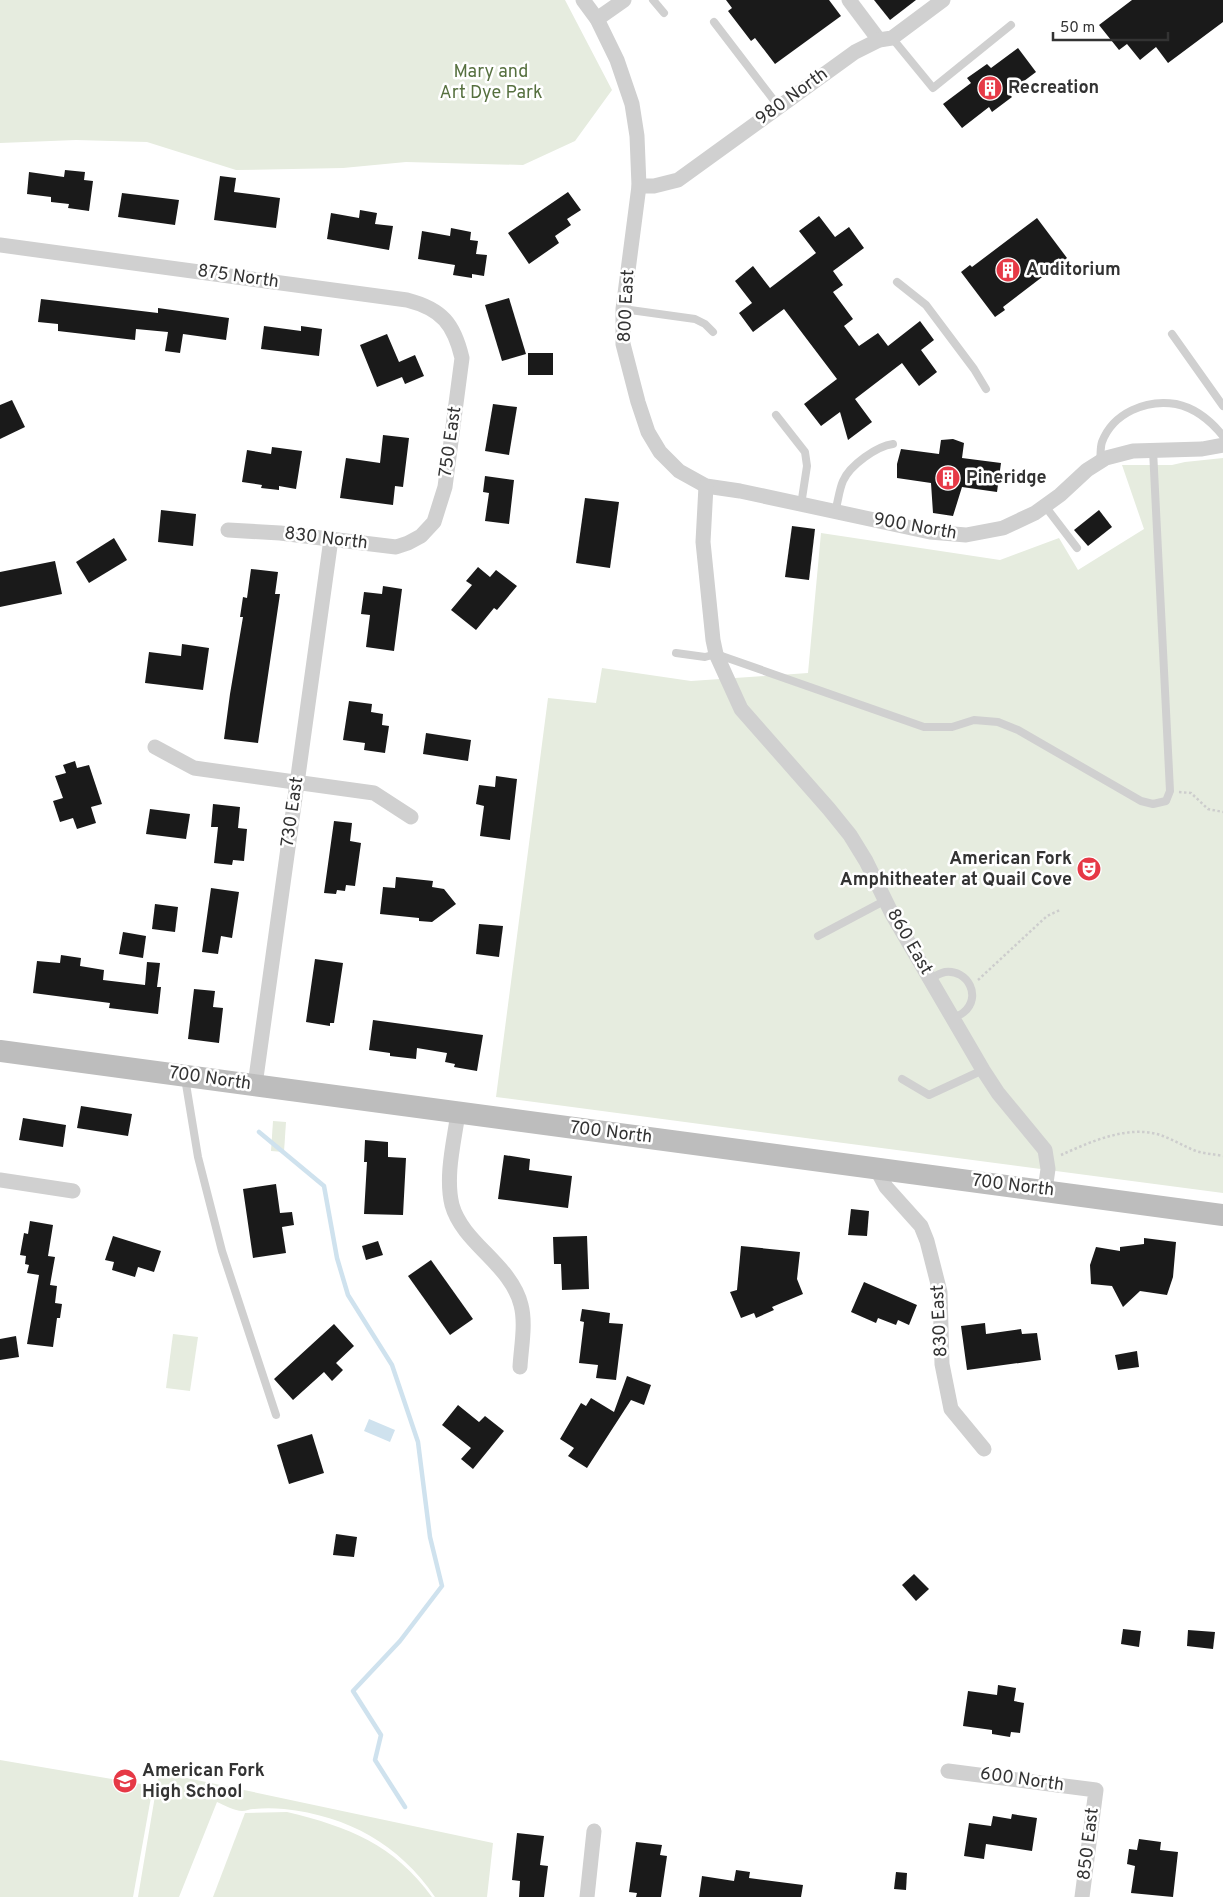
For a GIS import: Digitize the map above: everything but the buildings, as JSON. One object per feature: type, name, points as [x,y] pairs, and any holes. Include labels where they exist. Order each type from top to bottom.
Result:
[{"type":"street","name":"800 East","points":[[583,0],[597,19],[617,60],[632,104],[637,136],[639,186],[623,309],[623,344],[638,402],[651,437],[664,458],[679,471],[706,486]]},
{"type":"street","points":[[597,19],[624,0]]},
{"type":"street","points":[[849,0],[886,39]]},
{"type":"street","name":"980 North","points":[[639,186],[654,186],[678,180],[855,52],[886,39],[942,0]]},
{"type":"street","name":"875 North","points":[[0,245],[407,300],[424,304],[447,320],[458,342]]},
{"type":"street","name":"750 East","points":[[421,536],[434,522],[445,487],[462,358],[458,342]]},
{"type":"street","name":"900 North","points":[[706,486],[740,491],[930,532],[966,535],[1003,528],[1024,520],[1045,506],[1100,461],[1122,453],[1223,445]]},
{"type":"street","points":[[706,486],[703,542],[712,633],[716,654]]},
{"type":"street","name":"830 North","points":[[228,530],[280,533],[396,547],[421,536]]},
{"type":"street","name":"730 East","points":[[255,1085],[332,539]]},
{"type":"street","name":"860 East","points":[[716,654],[741,709],[850,835],[983,1070],[998,1093],[1045,1150],[1048,1169],[1045,1190]]},
{"type":"street","points":[[154,747],[194,768],[374,792],[412,817]]},
{"type":"street","name":"700 North","points":[[0,1051],[1223,1215]]},
{"type":"street","points":[[458,1113],[450,1173],[452,1205],[465,1229],[503,1271],[513,1286],[522,1306],[520,1367]]},
{"type":"street","name":"830 East","points":[[876,1168],[886,1187],[921,1226],[927,1241],[940,1292],[942,1364],[951,1409],[984,1449]]},
{"type":"street","points":[[0,1180],[73,1191]]},
{"type":"street","name":"600 North","points":[[948,1771],[1096,1790]]},
{"type":"street","name":"850 East","points":[[1082,1897],[1096,1790]]},
{"type":"street","points":[[587,1897],[594,1831]]},
{"type":"lane","points":[[653,0],[664,13]]},
{"type":"lane","points":[[714,22],[779,107]]},
{"type":"lane","points":[[886,39],[933,88],[1011,25]]},
{"type":"lane","points":[[897,282],[926,306],[974,368],[986,389]]},
{"type":"lane","points":[[623,309],[694,319],[705,324],[713,332]]},
{"type":"lane","points":[[1172,334],[1223,406]]},
{"type":"lane","points":[[1100,461],[1102,444],[1108,430],[1126,413],[1139,407],[1157,404],[1176,404],[1206,418],[1223,436]]},
{"type":"lane","points":[[776,415],[805,452],[807,466],[801,505]]},
{"type":"lane","points":[[836,512],[843,480],[850,471],[883,445],[893,444]]},
{"type":"lane","points":[[676,653],[705,657],[716,654],[924,727],[952,727],[974,720],[998,722],[1018,730],[1141,801],[1153,804],[1166,801],[1170,791],[1153,450]]},
{"type":"lane","points":[[1045,506],[1076,548]]},
{"type":"lane","points":[[818,936],[886,900]]},
{"type":"lane","points":[[930,979],[940,974],[955,973],[962,976],[970,984],[972,1001],[964,1012],[953,1018]]},
{"type":"lane","points":[[902,1079],[929,1095],[983,1070]]},
{"type":"lane","points":[[185,1076],[198,1157],[222,1251],[276,1416]]},
{"type":"path","points":[[1170,791],[1191,793],[1208,809],[1223,812]]},
{"type":"path","points":[[970,984],[977,981],[1047,916],[1060,910]]},
{"type":"path","points":[[1061,1155],[1087,1143],[1123,1134],[1146,1132],[1159,1135],[1198,1152],[1223,1156]]},
{"type":"green space","name":"Mary and Art Dye Park","points":[[0,0],[565,0],[612,90],[575,141],[523,165],[406,162],[343,168],[236,170],[147,142],[76,140],[0,143]]},
{"type":"green space","points":[[1223,458],[1223,1193],[496,1097],[548,698],[596,703],[602,668],[691,681],[808,673],[821,533],[1000,560],[1059,538],[1078,570],[1144,529],[1122,465],[1172,465]]},
{"type":"green space","points":[[273,1121],[286,1122],[284,1152],[271,1151]]},
{"type":"green space","points":[[173,1334],[198,1337],[190,1391],[166,1388]]},
{"type":"green space","points":[[0,1760],[153,1786],[133,1897],[0,1897]]},
{"type":"green space","points":[[159,1772],[493,1843],[487,1897],[435,1897],[421,1878],[388,1848],[370,1836],[330,1818],[280,1809],[261,1808],[239,1811],[217,1802],[179,1897],[138,1897]]},
{"type":"green space","points":[[287,1812],[330,1824],[368,1840],[402,1863],[432,1897],[213,1897],[245,1813]]},
{"type":"water","points":[[369,1419],[395,1430],[390,1442],[364,1431]]},
{"type":"waterway","points":[[259,1132],[324,1186],[337,1258],[348,1295],[392,1365],[418,1442],[430,1537],[442,1586],[400,1641],[353,1691],[381,1735],[375,1760],[405,1807]]},
{"type":"place","name":"Recreation","points":[[990,88]]},
{"type":"place","name":"Auditorium","points":[[1008,270]]},
{"type":"place","name":"Pineridge","points":[[948,478]]},
{"type":"place","name":"American Fork Amphitheater at Quail Cove","points":[[1089,869]]},
{"type":"place","name":"American Fork High School","points":[[125,1781]]}]
